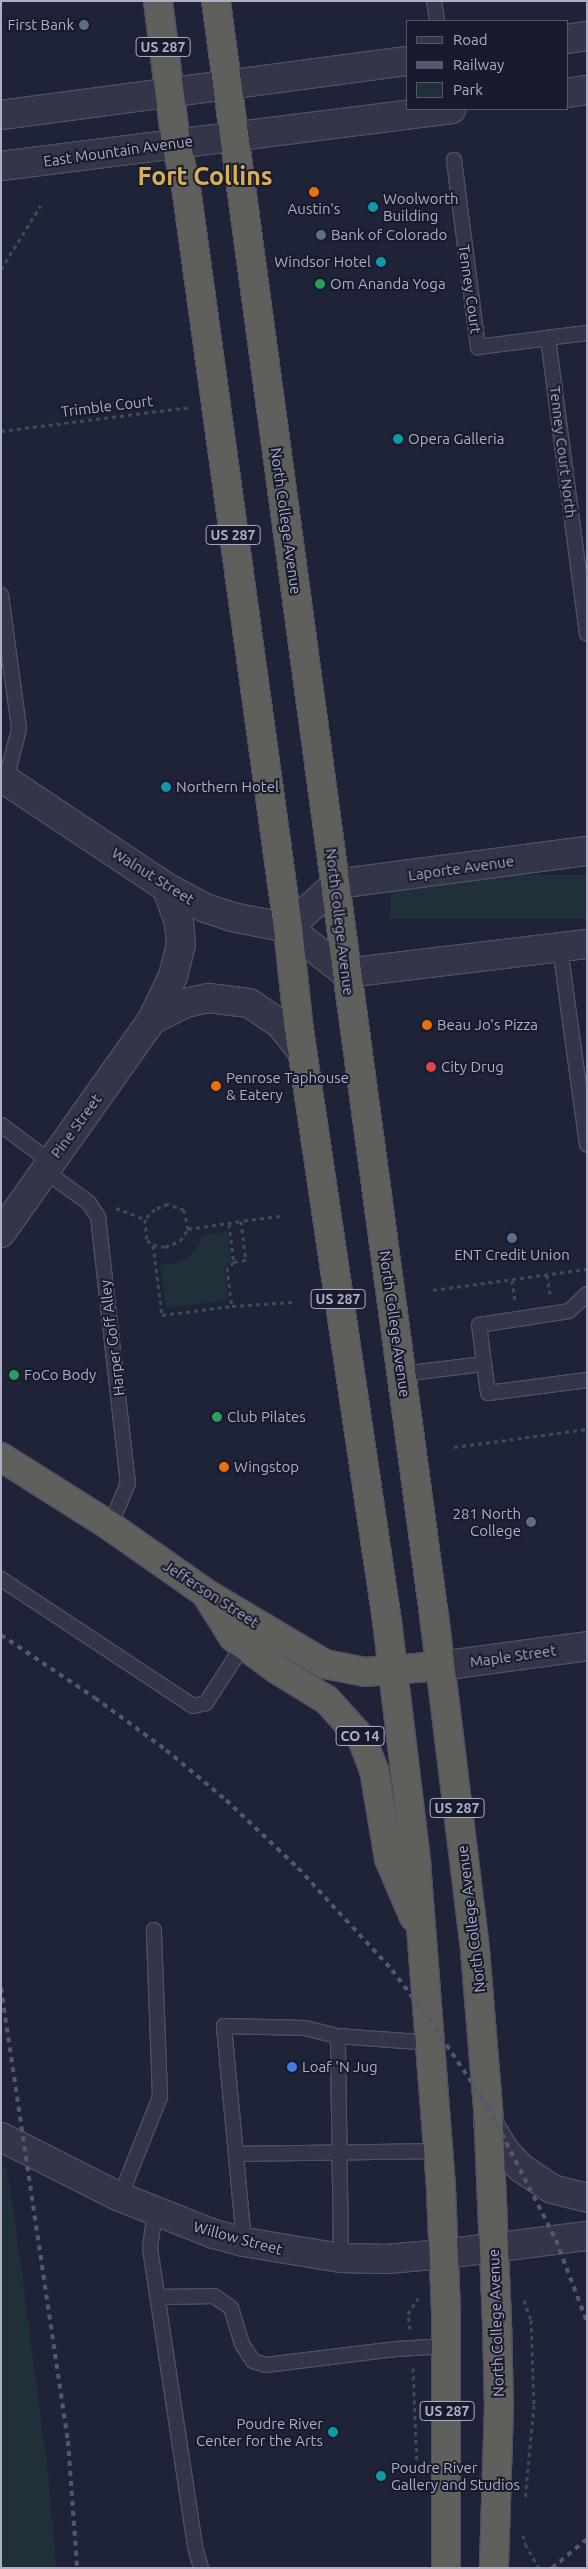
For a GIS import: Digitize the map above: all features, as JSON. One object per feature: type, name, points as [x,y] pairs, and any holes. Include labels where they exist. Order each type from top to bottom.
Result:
[{"type":"highway","name":"US 287","points":[[158,1],[176,143],[186,187],[288,928],[302,1051],[392,1670],[423,1937],[432,2043],[444,2254],[446,2568]]},
{"type":"highway","name":"US 287","points":[[216,1],[227,85]]},
{"type":"highway","name":"North College Avenue","points":[[227,85],[336,884],[346,973],[402,1374],[475,1950],[488,2123],[499,2406],[494,2568]]},
{"type":"highway","name":"Jefferson Street","points":[[1,1457],[110,1526],[207,1594],[250,1634],[325,1664],[364,1672],[440,1666]]},
{"type":"highway","name":"CO 14","points":[[250,1634],[327,1700],[362,1739],[374,1770],[388,1859],[423,1937]]},
{"type":"street","points":[[568,39],[587,36]]},
{"type":"street","points":[[1,115],[406,61]]},
{"type":"street","points":[[568,93],[587,90]]},
{"type":"street","name":"East Mountain Avenue","points":[[1,166],[443,110]]},
{"type":"street","name":"Walnut Street","points":[[4,779],[166,887],[214,911],[288,928]]},
{"type":"street","name":"Laporte Avenue","points":[[336,884],[587,851]]},
{"type":"street","points":[[336,884],[288,928],[346,973],[587,944]]},
{"type":"street","name":"Pine Street","points":[[1,1233],[152,1020],[173,976],[181,945],[179,922],[166,887]]},
{"type":"street","points":[[560,948],[587,933]]},
{"type":"street","name":"Pine Street","points":[[152,1020],[186,1004],[208,998],[249,1003],[280,1024],[302,1051]]},
{"type":"street","name":"Maple Street","points":[[440,1666],[587,1646]]},
{"type":"street","points":[[488,2123],[505,2151],[521,2168],[552,2189],[587,2198]]},
{"type":"street","name":"Willow Street","points":[[1,2137],[120,2197],[155,2212],[244,2242],[341,2258],[387,2259],[494,2249],[587,2236]]},
{"type":"lane","points":[[434,1],[437,20]]},
{"type":"lane","name":"Tenney Court","points":[[454,160],[478,347],[548,338]]},
{"type":"lane","points":[[548,338],[587,333]]},
{"type":"lane","name":"Tenney Court North","points":[[548,338],[587,633]]},
{"type":"lane","points":[[1,595],[19,729],[4,779]]},
{"type":"lane","points":[[560,948],[587,1144]]},
{"type":"lane","name":"Harper Goff Alley","points":[[1,1125],[89,1204],[98,1217],[128,1483],[110,1526]]},
{"type":"lane","points":[[587,1294],[569,1311],[479,1325],[488,1393],[587,1380]]},
{"type":"lane","points":[[402,1374],[484,1364]]},
{"type":"lane","points":[[1,1579],[193,1706],[206,1703],[250,1634]]},
{"type":"lane","points":[[120,2197],[160,2097],[154,1930]]},
{"type":"lane","points":[[244,2242],[224,2026],[305,2028],[338,2036],[432,2043]]},
{"type":"lane","points":[[338,2036],[338,2152],[341,2258]]},
{"type":"lane","points":[[236,2154],[439,2151]]},
{"type":"lane","points":[[155,2212],[150,2248],[160,2297],[195,2547],[202,2568]]},
{"type":"lane","points":[[160,2297],[214,2296],[230,2308],[242,2344],[254,2361],[266,2365],[397,2349],[446,2346]]},
{"type":"path","points":[[1,269],[41,205]]},
{"type":"path","name":"Trimble Court","points":[[1,430],[215,404]]},
{"type":"path","points":[[109,1204],[132,1216],[145,1219]]},
{"type":"path","points":[[168,1204],[184,1210],[188,1229],[180,1241],[165,1247],[153,1245],[147,1240],[145,1219],[155,1209],[168,1204]]},
{"type":"path","points":[[188,1229],[280,1216]]},
{"type":"path","points":[[232,1306],[227,1268],[234,1262],[246,1260],[241,1221]]},
{"type":"path","points":[[229,1224],[234,1262]]},
{"type":"path","points":[[153,1245],[162,1315],[232,1306],[293,1302]]},
{"type":"path","points":[[433,1290],[587,1269]]},
{"type":"path","points":[[547,1275],[550,1300]]},
{"type":"path","points":[[512,1280],[515,1304]]},
{"type":"path","points":[[454,1447],[587,1429]]},
{"type":"green space","points":[[390,875],[587,875],[587,919],[390,919]]},
{"type":"green space","points":[[227,1232],[231,1262],[224,1268],[228,1300],[166,1308],[160,1264],[174,1264],[188,1258],[198,1246],[203,1235]]},
{"type":"green space","points":[[1,2165],[6,2168],[14,2212],[49,2481],[56,2568],[1,2568]]},
{"type":"railway","points":[[1,1635],[95,1698],[166,1750],[226,1800],[298,1868],[392,1970],[430,2020],[488,2107],[556,2240],[587,2322]]},
{"type":"railway","points":[[1,1988],[68,2441],[77,2568]]},
{"type":"railway","points":[[552,2568],[587,2539]]},
{"type":"place","name":"First Bank","points":[[84,25]]},
{"type":"place","name":"Austin's","points":[[314,192]]},
{"type":"place","name":"Woolworth Building","points":[[373,207]]},
{"type":"place","name":"Bank of Colorado","points":[[321,235]]},
{"type":"place","name":"Windsor Hotel","points":[[381,262]]},
{"type":"place","name":"Om Ananda Yoga","points":[[320,284]]},
{"type":"place","name":"Opera Galleria","points":[[398,439]]},
{"type":"place","name":"Northern Hotel","points":[[166,787]]},
{"type":"place","name":"Beau Jo's Pizza","points":[[427,1025]]},
{"type":"place","name":"City Drug","points":[[431,1067]]},
{"type":"place","name":"Penrose Taphouse & Eatery","points":[[216,1086]]},
{"type":"place","name":"ENT Credit Union","points":[[512,1238]]},
{"type":"place","name":"FoCo Body","points":[[14,1375]]},
{"type":"place","name":"Club Pilates","points":[[217,1417]]},
{"type":"place","name":"Wingstop","points":[[224,1467]]},
{"type":"place","name":"281 North College","points":[[531,1522]]},
{"type":"place","name":"Loaf 'N Jug","points":[[292,2067]]},
{"type":"place","name":"Poudre River Center for the Arts","points":[[333,2432]]},
{"type":"place","name":"Poudre River Gallery and Studios","points":[[381,2476]]},
{"type":"district","name":"Fort Collins","points":[[205,176]]}]
